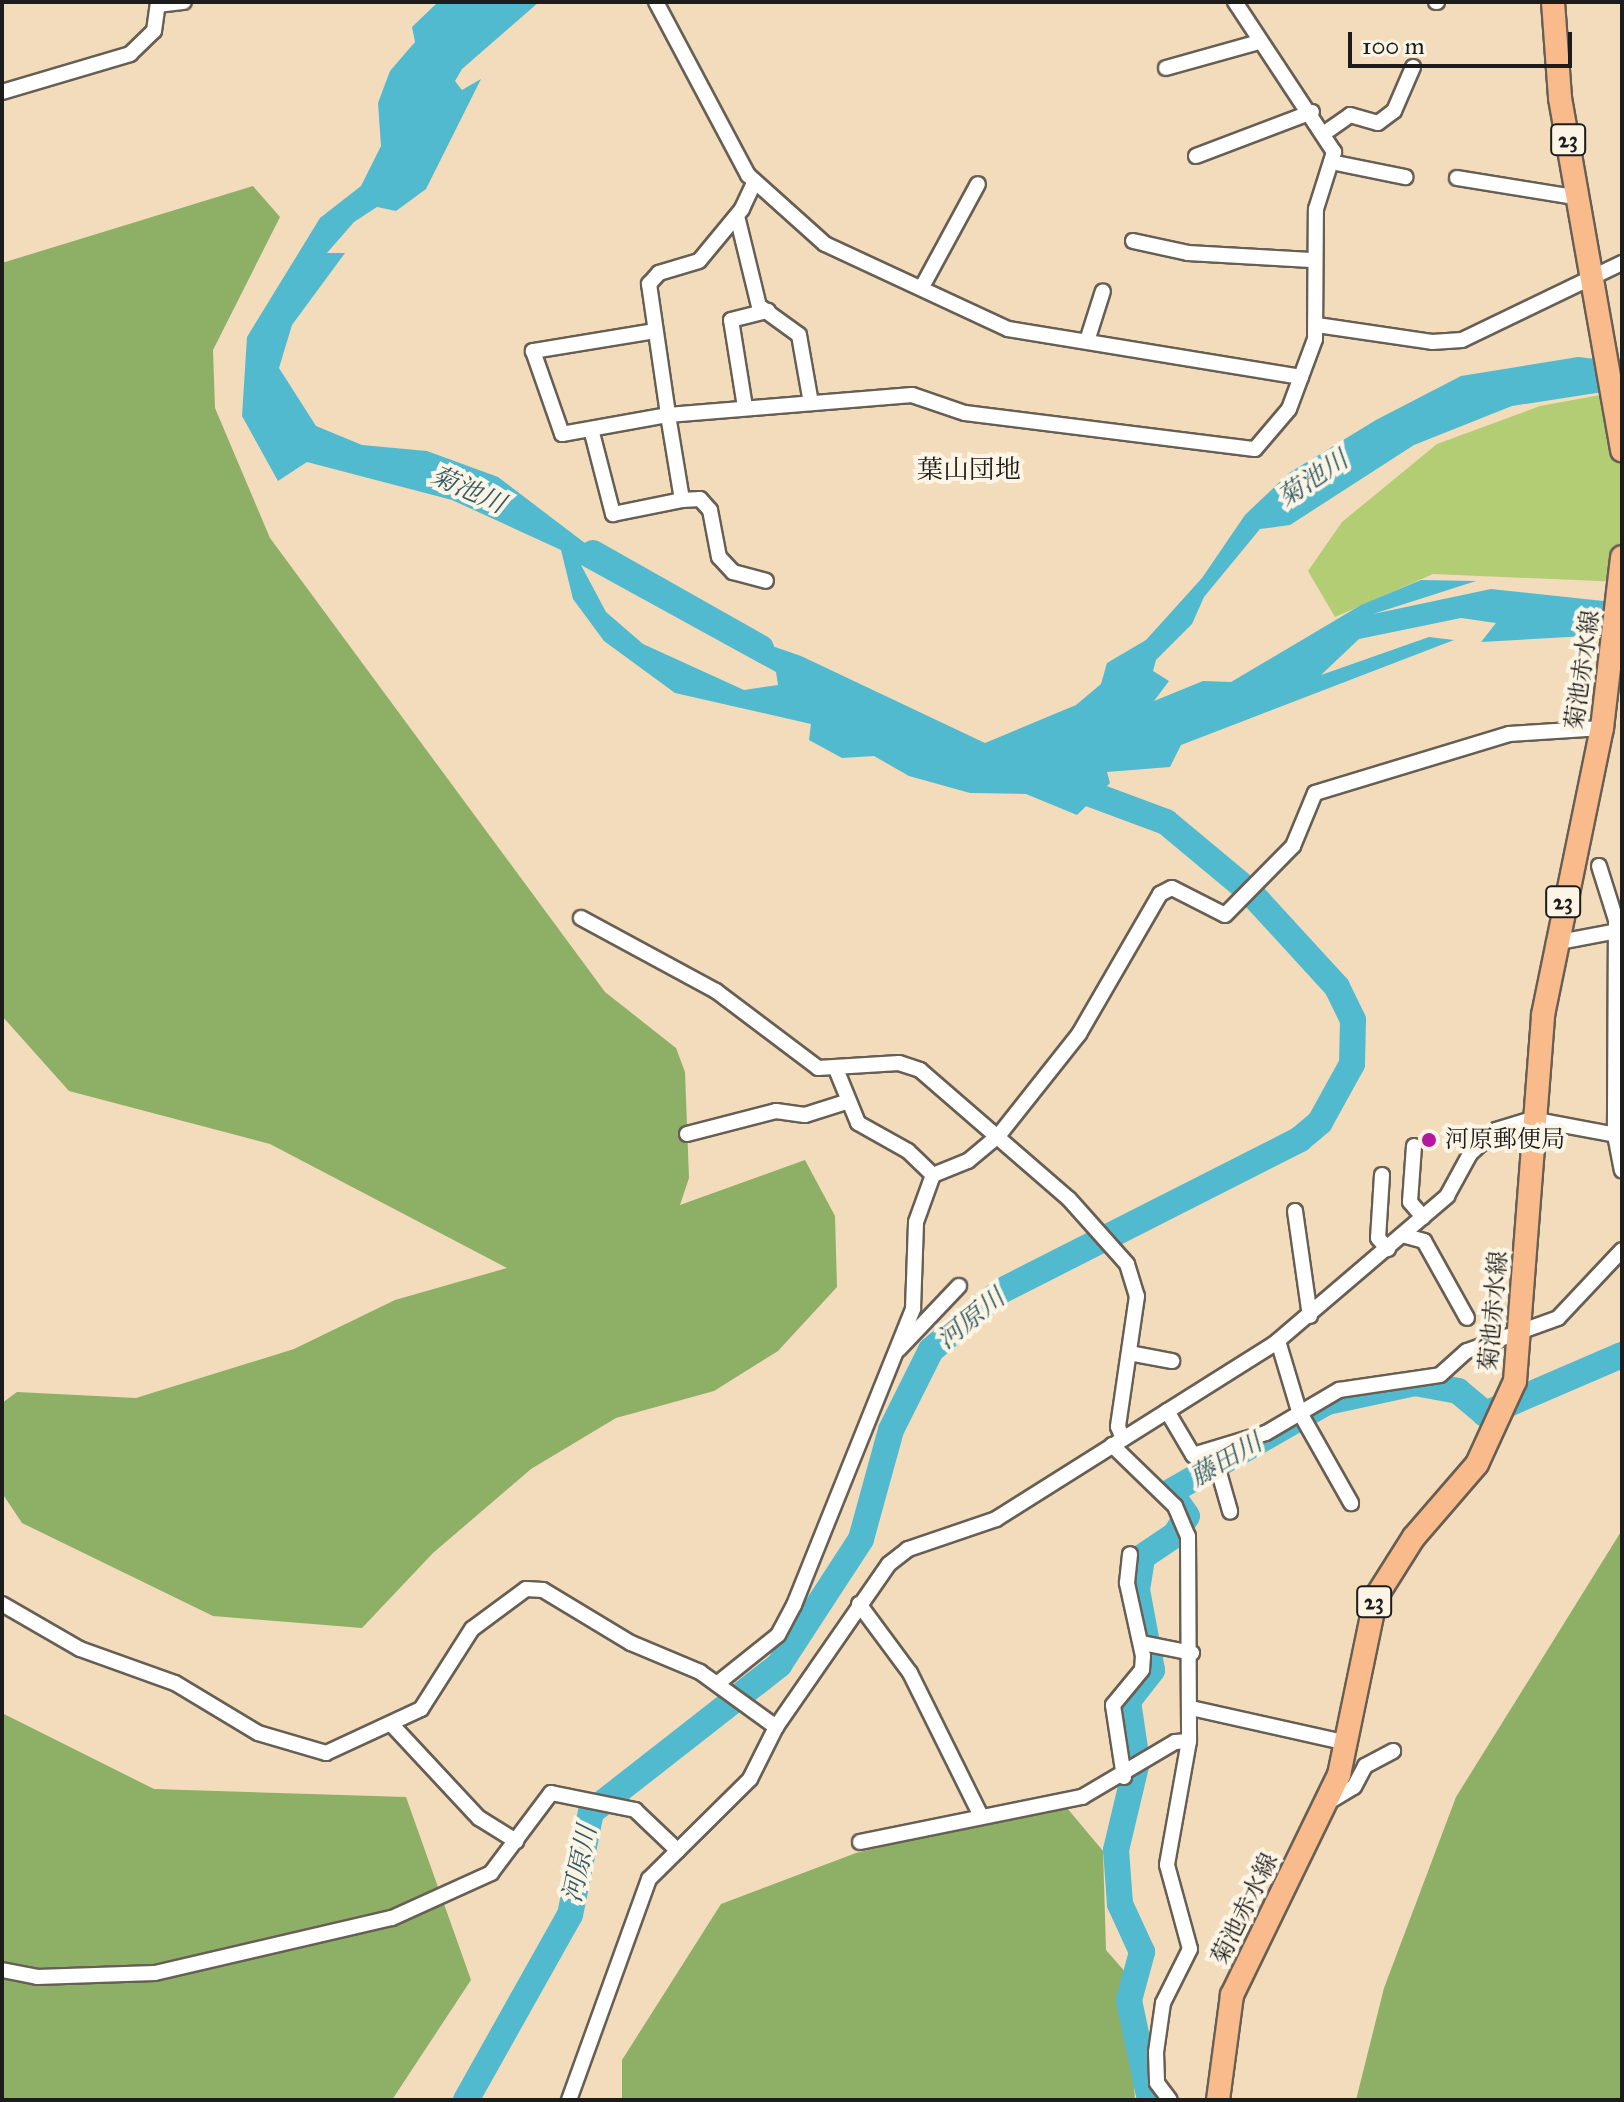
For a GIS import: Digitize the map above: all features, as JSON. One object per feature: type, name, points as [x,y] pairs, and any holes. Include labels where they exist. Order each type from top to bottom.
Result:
[{"type":"main road","name":"23","points":[[1553,2],[1560,98],[1603,319],[1622,450]]},
{"type":"main road","name":"菊池赤水線","points":[[1218,2100],[1232,1995],[1327,1803],[1348,1743],[1376,1597],[1498,1431],[1521,1336],[1531,1119],[1553,943],[1602,728],[1622,557]]},
{"type":"street","points":[[2,92],[130,54],[154,31],[158,3],[184,2]]},
{"type":"street","points":[[656,2],[754,183],[825,244],[1008,329],[1301,377]]},
{"type":"street","points":[[655,331],[533,351],[562,434],[668,415],[912,395],[965,413],[1255,449],[1289,409],[1317,325],[1311,260],[1316,209],[1331,162],[1326,132],[1259,42],[1235,2]]},
{"type":"street","points":[[1166,68],[1259,42]]},
{"type":"street","points":[[1326,132],[1350,115],[1378,123],[1394,111],[1413,67]]},
{"type":"street","points":[[1196,156],[1312,112]]},
{"type":"street","points":[[1331,162],[1405,177]]},
{"type":"street","points":[[1457,178],[1580,198]]},
{"type":"street","points":[[682,500],[649,284],[659,273],[699,261],[737,216],[754,183]]},
{"type":"street","points":[[922,287],[978,184]]},
{"type":"street","points":[[737,216],[759,306],[799,335],[811,403]]},
{"type":"street","points":[[1133,241],[1188,253],[1311,260]]},
{"type":"street","points":[[1317,325],[1432,342],[1462,340],[1595,276],[1621,268]]},
{"type":"street","points":[[1087,341],[1103,291]]},
{"type":"street","points":[[745,407],[731,320],[768,311]]},
{"type":"street","points":[[591,429],[613,514],[700,499],[710,510],[719,557],[733,572],[766,581]]},
{"type":"street","points":[[718,1683],[778,1635],[913,1309],[916,1222],[933,1175],[968,1161],[999,1135],[1079,1034],[1160,894],[1172,888],[1225,915],[1278,864],[1315,793],[1509,734],[1602,728]]},
{"type":"street","points":[[1599,866],[1619,929],[1618,1136],[1622,1170]]},
{"type":"street","points":[[581,918],[716,991],[818,1068],[899,1063],[920,1070],[999,1135],[1069,1199],[1127,1264],[1137,1296],[1117,1442],[1175,1506],[1188,1536],[1192,1653],[1189,1741],[1167,1865],[1190,1949],[1163,2003],[1156,2052],[1157,2083],[1170,2100]]},
{"type":"street","points":[[1553,943],[1619,929]]},
{"type":"street","points":[[836,1069],[846,1102],[876,1139],[908,1151],[933,1175]]},
{"type":"street","points":[[687,1134],[776,1111],[805,1115],[846,1102]]},
{"type":"street","points":[[569,2100],[637,1904],[649,1879],[750,1779],[776,1727],[859,1604],[908,1549],[996,1519],[1278,1341],[1447,1196],[1482,1138],[1531,1119],[1618,1136]]},
{"type":"street","points":[[1414,1146],[1410,1202],[1423,1217]]},
{"type":"street","points":[[1382,1175],[1378,1238],[1388,1249]]},
{"type":"street","points":[[1295,1211],[1310,1316]]},
{"type":"street","points":[[1402,1235],[1424,1241],[1467,1318]]},
{"type":"street","points":[[1193,1455],[1266,1433],[1339,1390],[1440,1375],[1467,1351],[1521,1336],[1558,1318],[1622,1250]]},
{"type":"street","points":[[895,1350],[959,1286]]},
{"type":"street","points":[[1278,1341],[1299,1411],[1351,1503]]},
{"type":"street","points":[[1129,1353],[1172,1361]]},
{"type":"street","points":[[1167,1411],[1193,1455],[1220,1476],[1230,1512]]},
{"type":"street","points":[[1124,1777],[1113,1705],[1142,1670],[1142,1643],[1127,1583],[1130,1554]]},
{"type":"street","points":[[2,1604],[80,1649],[175,1683],[258,1733],[326,1753],[394,1727],[434,1695],[472,1629],[526,1589],[556,1596],[718,1683],[776,1727]]},
{"type":"street","points":[[859,1604],[910,1673],[981,1816]]},
{"type":"street","points":[[1142,1643],[1192,1653]]},
{"type":"street","points":[[1191,1708],[1348,1743]]},
{"type":"street","points":[[394,1727],[479,1818],[516,1841]]},
{"type":"street","points":[[860,1842],[1082,1797],[1124,1777],[1175,1742],[1189,1741]]},
{"type":"street","points":[[1327,1803],[1354,1787],[1365,1766],[1393,1751]]},
{"type":"street","points":[[2,1970],[37,1977],[222,1962],[448,1898],[491,1873],[551,1793],[635,1810],[678,1851]]},
{"type":"green space","points":[[253,186],[280,217],[213,350],[215,408],[270,538],[605,992],[676,1048],[685,1072],[689,1178],[680,1205],[805,1160],[835,1216],[837,1287],[778,1351],[714,1391],[616,1418],[531,1469],[433,1553],[362,1628],[213,1616],[22,1523],[2,1493],[2,1403],[17,1392],[136,1398],[294,1349],[395,1300],[507,1268],[270,1144],[69,1091],[2,1016],[2,263]]},
{"type":"green space","points":[[1622,391],[1622,582],[1433,574],[1335,617],[1308,571],[1342,522],[1437,444],[1540,406]]},
{"type":"green space","points":[[1622,1530],[1622,2100],[1356,2100],[1384,1988],[1456,1797]]},
{"type":"green space","points":[[2,1713],[154,1789],[406,1797],[471,1980],[392,2100],[2,2100]]},
{"type":"green space","points":[[1062,1802],[1103,1851],[1106,1950],[1127,1974],[1135,2100],[622,2100],[622,2060],[721,1904],[856,1853]]},
{"type":"water","points":[[438,2],[539,2],[462,69],[455,81],[462,90],[481,79],[426,189],[396,211],[377,207],[354,222],[327,253],[345,253],[292,325],[279,368],[316,426],[362,445],[427,451],[498,477],[677,613],[801,656],[985,743],[1076,705],[1101,684],[1107,663],[1146,640],[1202,578],[1245,515],[1289,473],[1376,420],[1461,376],[1578,357],[1622,362],[1622,389],[1512,406],[1414,445],[1290,525],[1260,529],[1204,597],[1192,624],[1156,660],[1153,671],[1169,681],[1154,701],[1203,681],[1231,682],[1361,605],[1421,580],[1476,581],[1373,614],[1491,589],[1622,603],[1622,634],[1481,642],[1496,623],[1461,618],[1359,639],[1321,675],[1429,637],[1454,640],[1181,745],[1170,767],[1107,772],[1110,783],[1077,815],[1026,794],[970,793],[909,776],[874,756],[842,758],[809,740],[811,724],[675,693],[604,641],[573,599],[561,550],[452,500],[307,462],[278,481],[242,416],[247,337],[320,218],[361,186],[381,146],[378,103],[390,71],[415,42],[412,27]],"holes":[[[581,565],[776,672],[778,685],[744,690],[643,644],[606,612]]]},
{"type":"waterway","name":"菊池川","points":[[593,553],[761,648]]},
{"type":"waterway","name":"河原川","points":[[466,2100],[570,1915],[591,1812],[779,1665],[861,1539],[891,1430],[931,1350],[1001,1291],[1300,1139],[1320,1122],[1352,1064],[1353,1020],[1337,987],[1250,892],[1166,822],[1064,784]]},
{"type":"waterway","name":"藤田川","points":[[1150,2100],[1129,2000],[1142,1952],[1120,1904],[1116,1850],[1137,1762],[1128,1701],[1152,1670],[1137,1590],[1142,1557],[1175,1535],[1187,1516],[1170,1492],[1327,1402],[1415,1383],[1458,1391],[1485,1414],[1622,1355]]},
{"type":"place","name":"河原郵便局","points":[[1429,1140]]},
{"type":"district","name":"葉山団地","points":[[969,470]]}]
